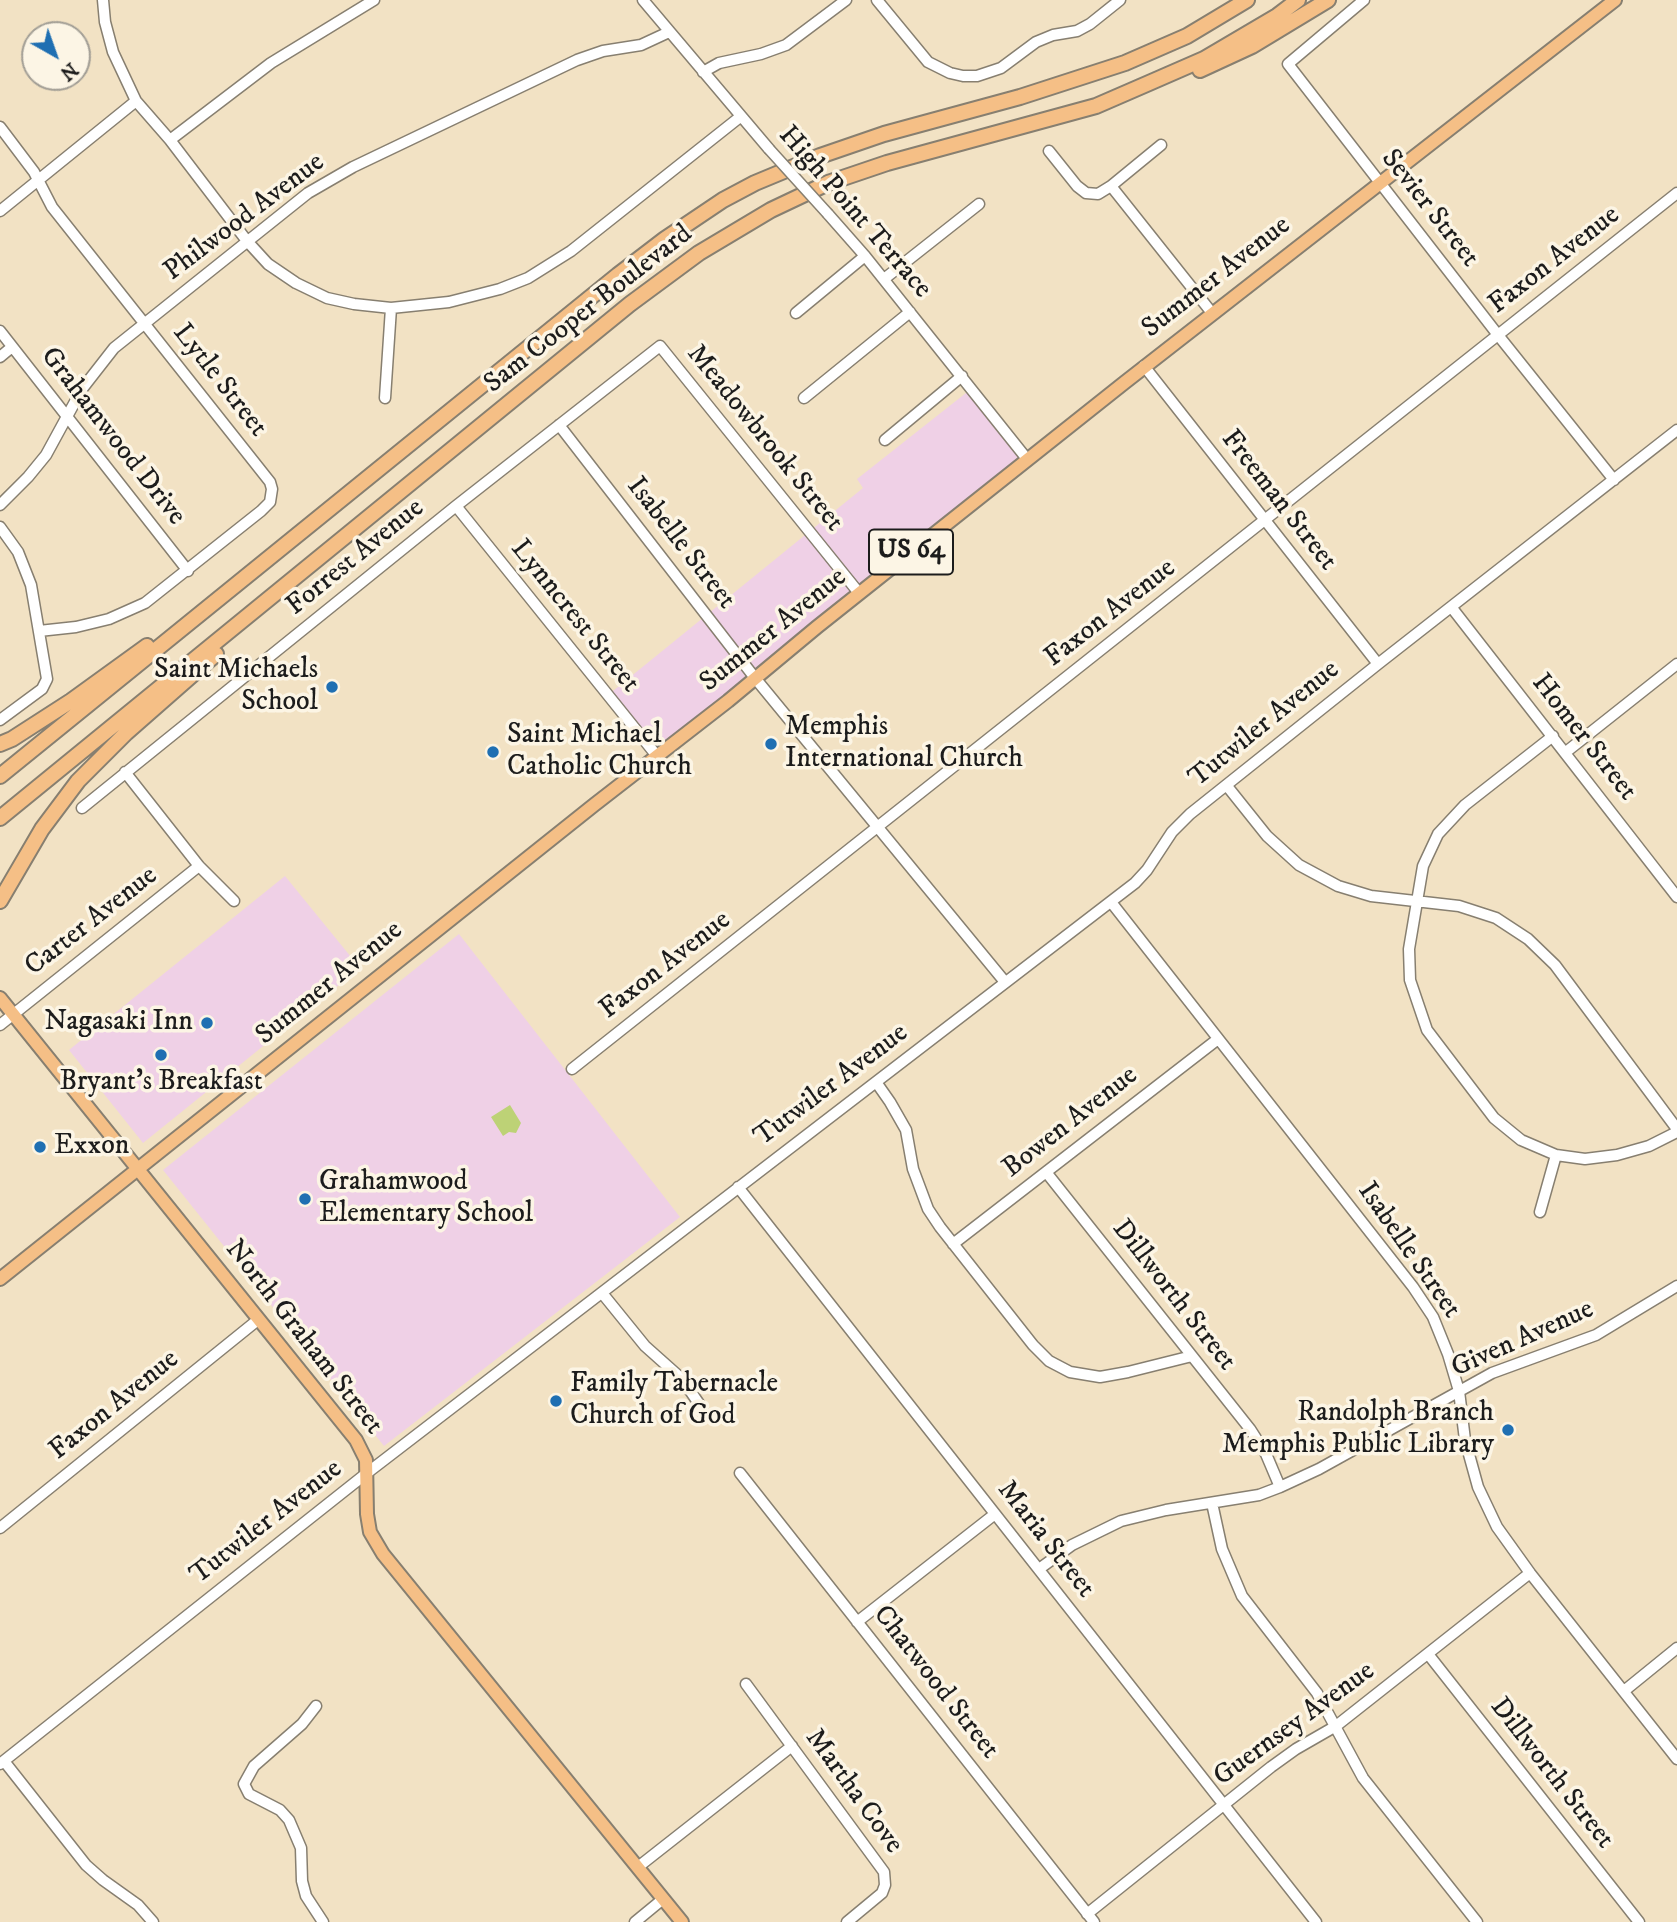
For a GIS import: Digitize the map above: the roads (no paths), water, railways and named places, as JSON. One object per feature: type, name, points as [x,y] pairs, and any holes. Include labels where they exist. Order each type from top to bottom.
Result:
[{"type":"highway","points":[[1125,63],[1228,0]]},
{"type":"highway","name":"Sam Cooper Boulevard","points":[[0,776],[618,275],[673,233],[723,200],[755,183],[833,151],[884,134],[1020,97],[1125,63],[1187,36],[1247,0]]},
{"type":"highway","name":"Sam Cooper Boulevard","points":[[0,818],[629,304],[699,253],[771,210],[828,183],[887,163],[1096,106],[1204,59],[1277,16],[1298,0]]},
{"type":"highway","points":[[1096,106],[1187,76],[1252,46],[1328,0]]},
{"type":"highway","points":[[0,901],[42,829],[78,781],[126,733],[390,500]]},
{"type":"highway","points":[[0,744],[71,701],[142,649],[183,628]]},
{"type":"main road","name":"Summer Avenue","points":[[0,1279],[1144,366],[1615,0]]},
{"type":"main road","name":"North Graham Street","points":[[0,998],[356,1440],[366,1460],[370,1531],[383,1554],[682,1922]]},
{"type":"street","points":[[103,0],[105,22],[113,52],[136,101],[268,264],[308,289],[335,300],[391,308],[472,298],[513,284],[546,268],[571,251],[740,117]]},
{"type":"street","points":[[170,140],[262,70],[374,0]]},
{"type":"street","name":"High Point Terrace","points":[[643,0],[740,117],[865,256],[1027,459]]},
{"type":"street","points":[[703,72],[719,63],[761,54],[786,45],[846,0]]},
{"type":"street","points":[[877,0],[928,62],[950,73],[977,76],[1001,68],[1036,42],[1053,35],[1077,31],[1120,0]]},
{"type":"street","name":"Sevier Street","points":[[1364,0],[1287,64],[1614,480]]},
{"type":"street","name":"Philwood Avenue","points":[[0,505],[29,477],[46,455],[82,389],[101,362],[144,323],[308,193],[354,167],[577,60],[611,49],[640,45],[669,32]]},
{"type":"street","points":[[0,211],[136,101]]},
{"type":"street","name":"Lytle Street","points":[[0,127],[34,172],[52,207],[270,482],[272,496],[261,511],[188,571]]},
{"type":"street","points":[[1049,151],[1086,193],[1098,194],[1111,187],[1161,145]]},
{"type":"street","points":[[1111,187],[1212,313]]},
{"type":"street","name":"Faxon Avenue","points":[[572,1069],[1677,193]]},
{"type":"street","points":[[884,279],[979,204]]},
{"type":"street","points":[[796,313],[865,256]]},
{"type":"street","points":[[385,398],[391,308]]},
{"type":"street","points":[[804,398],[910,312]]},
{"type":"street","name":"Grahamwood Drive","points":[[0,331],[188,571]]},
{"type":"street","name":"Forrest Avenue","points":[[82,808],[456,506],[660,346]]},
{"type":"street","name":"Meadowbrook Street","points":[[660,346],[859,593]]},
{"type":"street","points":[[0,357],[12,347]]},
{"type":"street","name":"Freeman Street","points":[[1144,366],[1378,664]]},
{"type":"street","points":[[885,440],[962,376]]},
{"type":"street","name":"Isabelle Street","points":[[559,425],[755,678],[1005,982]]},
{"type":"street","name":"Tutwiler Avenue","points":[[2,1762],[367,1473],[1135,883],[1172,832],[1227,786],[1677,430]]},
{"type":"street","name":"Lynncrest Street","points":[[456,506],[657,756]]},
{"type":"street","points":[[0,527],[18,552],[29,577],[47,683],[0,720]]},
{"type":"street","points":[[39,631],[76,627],[119,615],[145,603],[188,571]]},
{"type":"street","name":"Homer Street","points":[[1452,608],[1677,896]]},
{"type":"street","points":[[1566,752],[1677,664]]},
{"type":"street","points":[[1227,786],[1267,836],[1299,865],[1338,886],[1371,896],[1417,900],[1459,906],[1496,918],[1528,939],[1555,965],[1677,1130],[1649,1146],[1617,1155],[1585,1159],[1556,1155],[1521,1140],[1494,1118],[1427,1030],[1410,980],[1409,949],[1417,900],[1423,866],[1438,834],[1465,805],[1553,736]]},
{"type":"street","points":[[124,772],[200,866],[234,901]]},
{"type":"street","name":"Carter Avenue","points":[[0,1025],[200,866]]},
{"type":"street","name":"Isabelle Street","points":[[1111,902],[1413,1287],[1433,1317],[1459,1391],[1465,1440],[1478,1487],[1497,1527],[1530,1573],[1677,1759]]},
{"type":"street","name":"Bowen Avenue","points":[[953,1244],[1217,1039]]},
{"type":"street","points":[[876,1082],[895,1108],[906,1130],[913,1169],[928,1209],[1033,1345],[1059,1367],[1084,1376],[1100,1377],[1128,1372],[1192,1356]]},
{"type":"street","points":[[1540,1212],[1556,1155]]},
{"type":"street","name":"Dillworth Street","points":[[1046,1172],[1259,1442],[1280,1487]]},
{"type":"street","name":"Maria Street","points":[[738,1187],[1316,1922]]},
{"type":"street","name":"Given Avenue","points":[[1039,1569],[1072,1545],[1121,1521],[1166,1510],[1259,1495],[1280,1487],[1319,1469],[1492,1373],[1596,1335],[1677,1286]]},
{"type":"street","points":[[602,1293],[645,1346],[682,1379],[702,1408]]},
{"type":"street","name":"Faxon Avenue","points":[[0,1528],[260,1318]]},
{"type":"street","name":"Chatwood Street","points":[[740,1473],[1090,1918]]},
{"type":"street","points":[[1212,1503],[1222,1549],[1242,1596],[1312,1684],[1363,1778],[1477,1922]]},
{"type":"street","points":[[857,1622],[995,1514]]},
{"type":"street","name":"Guernsey Avenue","points":[[1090,1918],[1223,1805],[1296,1749],[1336,1726],[1530,1573]]},
{"type":"street","points":[[1624,1691],[1677,1648]]},
{"type":"street","name":"Dillworth Street","points":[[1428,1654],[1639,1922]]},
{"type":"street","name":"Martha Cove","points":[[746,1684],[885,1876],[886,1885],[882,1893],[847,1922]]},
{"type":"street","points":[[316,1706],[304,1721],[254,1766],[244,1784],[249,1794],[280,1810],[289,1820],[300,1848],[302,1881],[306,1896],[323,1922]]},
{"type":"street","points":[[638,1867],[792,1746]]},
{"type":"street","points":[[2,1762],[86,1865],[138,1905],[153,1922]]},
{"type":"street","points":[[635,1922],[663,1899]]},
{"type":"place","name":"Saint Michaels School","points":[[332,687]]},
{"type":"place","name":"Memphis International Church","points":[[771,744]]},
{"type":"place","name":"Saint Michael Catholic Church","points":[[493,752]]},
{"type":"place","name":"Nagasaki Inn","points":[[207,1023]]},
{"type":"place","name":"Bryant's Breakfast","points":[[161,1055]]},
{"type":"place","name":"Exxon","points":[[40,1147]]},
{"type":"place","name":"Grahamwood Elementary School","points":[[305,1199]]},
{"type":"place","name":"Family Tabernacle Church of God","points":[[556,1401]]},
{"type":"place","name":"Randolph Branch Memphis Public Library","points":[[1508,1430]]}]
